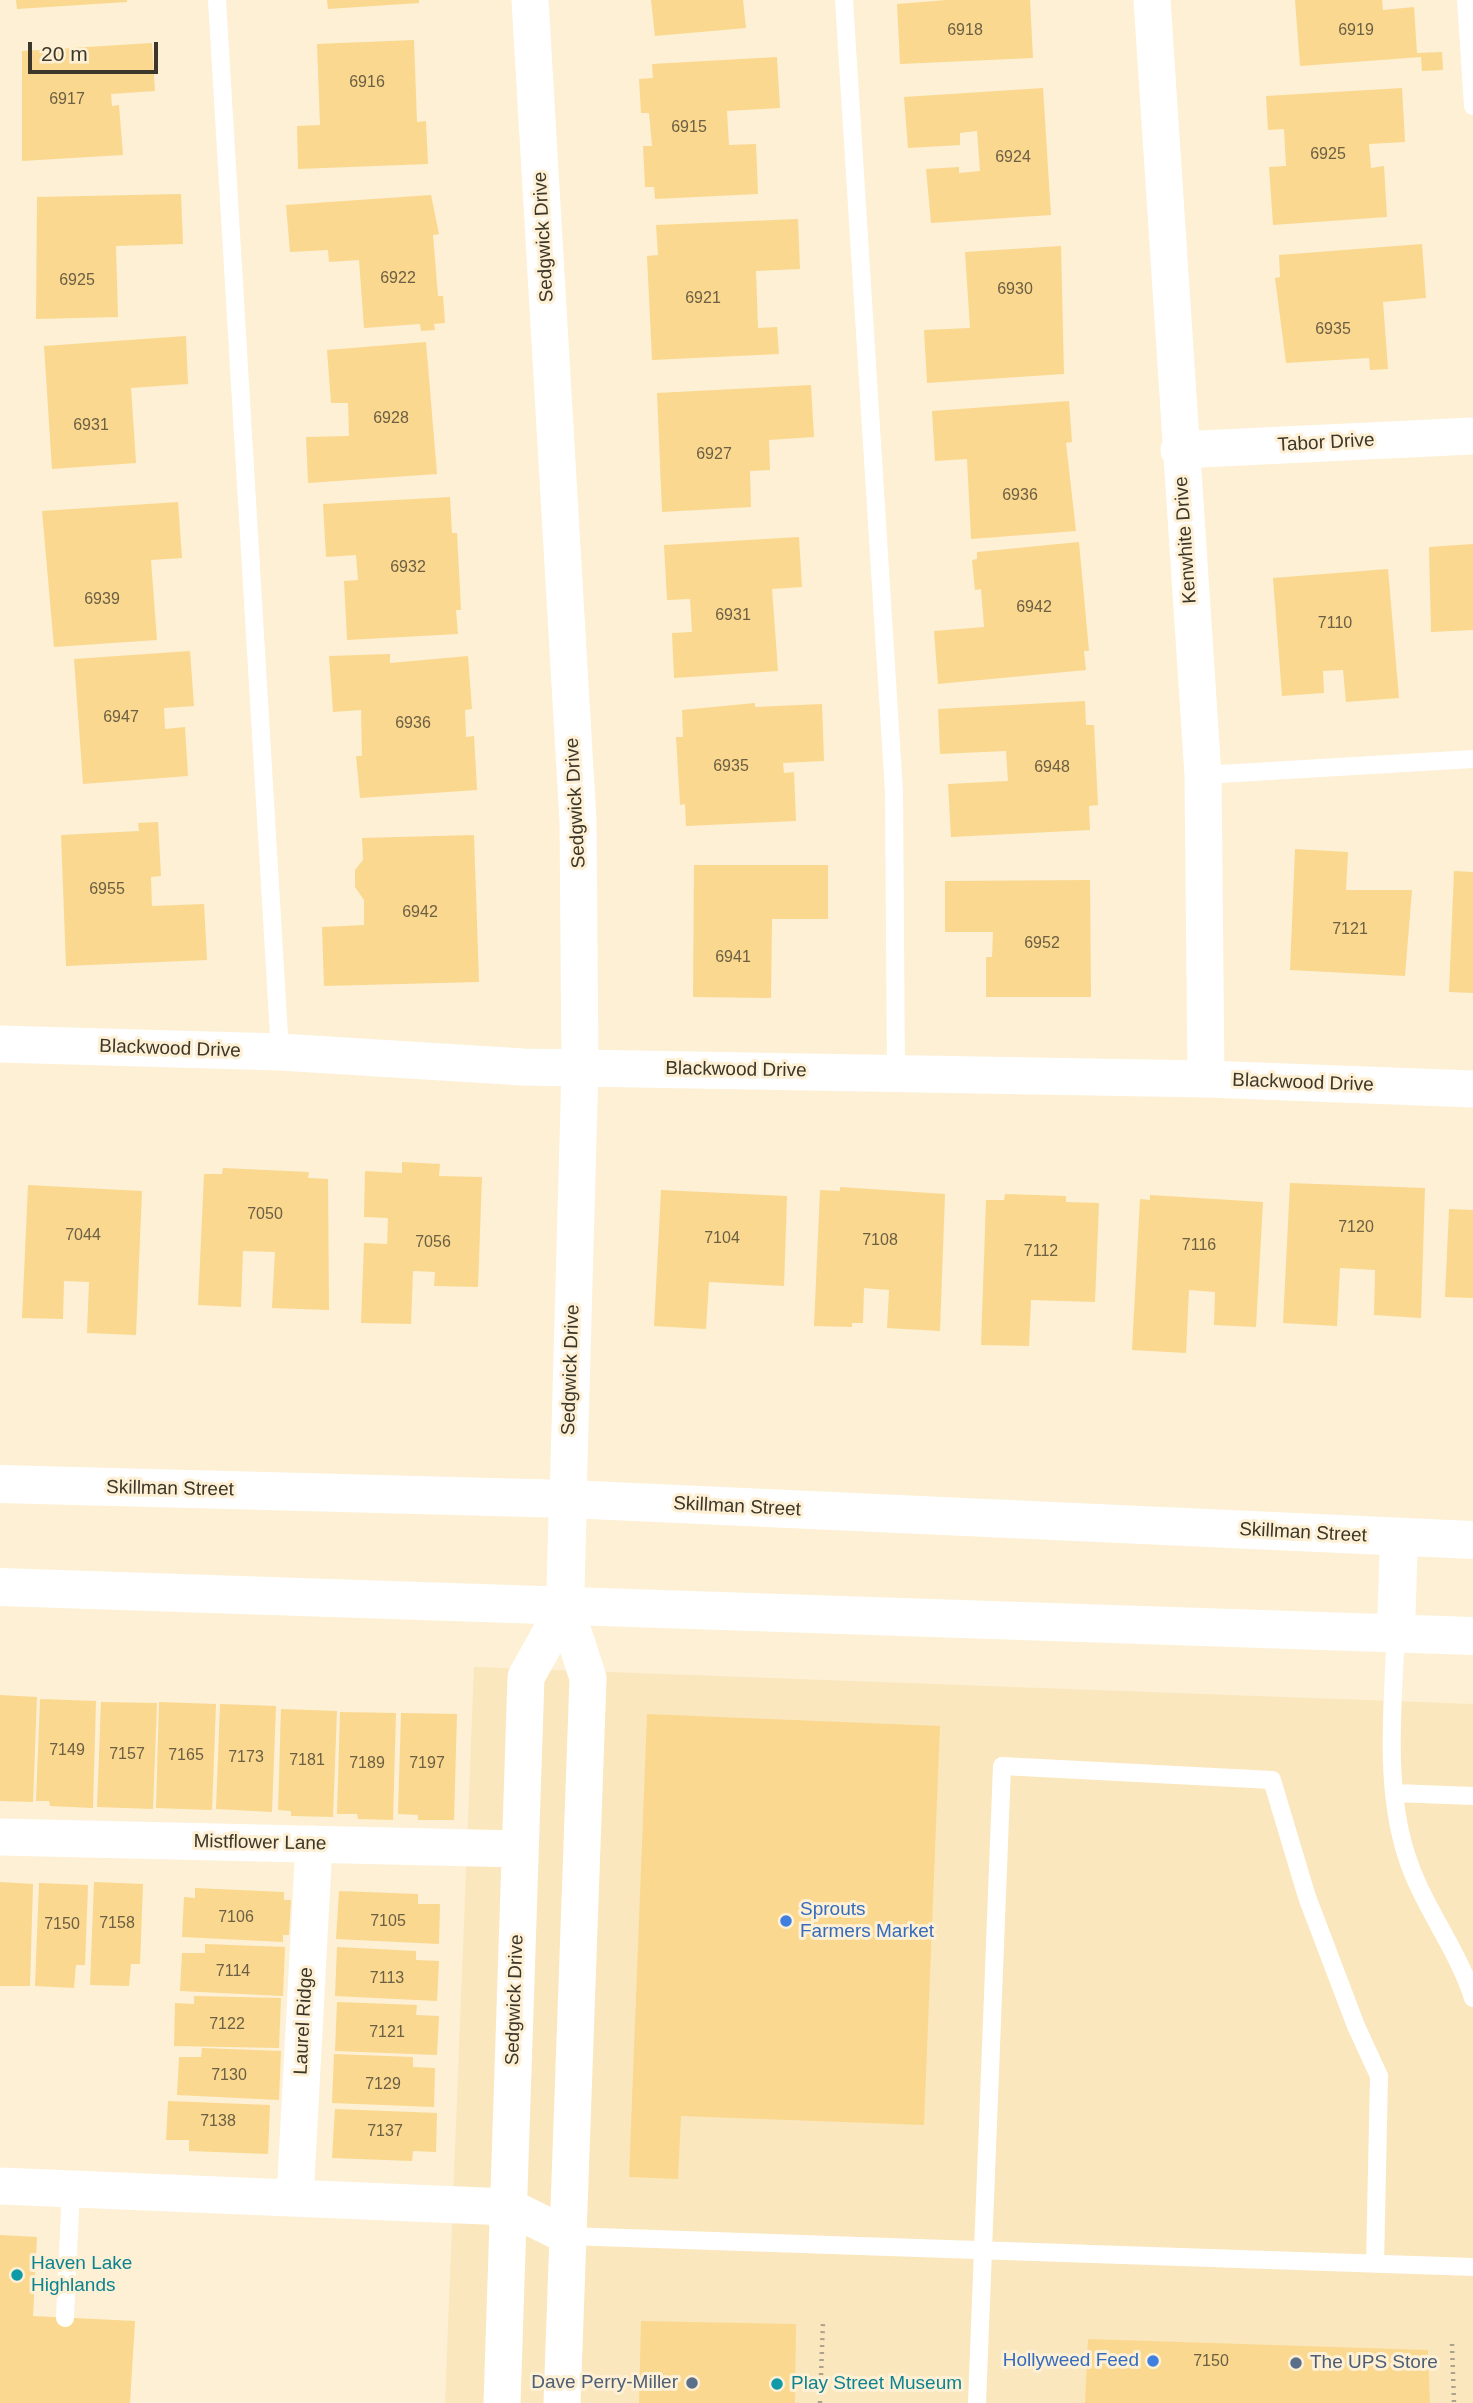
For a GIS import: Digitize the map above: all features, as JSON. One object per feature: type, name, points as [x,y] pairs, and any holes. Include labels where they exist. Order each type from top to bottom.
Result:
[{"type":"main road","name":"Skillman Street","points":[[0,1484],[568,1499],[1473,1540]]},
{"type":"main road","name":"Sedgwick Drive","points":[[565,1607],[568,1499]]},
{"type":"main road","points":[[1396,1631],[1399,1537]]},
{"type":"main road","points":[[0,1587],[565,1607],[1396,1631],[1473,1636]]},
{"type":"street","name":"Sedgwick Drive","points":[[530,0],[578,821],[580,1068],[568,1499]]},
{"type":"street","name":"Kenwhite Drive","points":[[1152,0],[1179,450],[1203,775],[1206,1079]]},
{"type":"street","name":"Tabor Drive","points":[[1179,450],[1473,436]]},
{"type":"street","name":"Blackwood Drive","points":[[0,1044],[280,1052],[580,1068],[1206,1079],[1473,1089]]},
{"type":"street","name":"Sedgwick Drive","points":[[502,2403],[526,1677],[565,1607]]},
{"type":"street","name":"Sedgwick Drive","points":[[562,2403],[588,1678],[565,1607]]},
{"type":"street","name":"Mistflower Lane","points":[[0,1838],[519,1849]]},
{"type":"street","name":"Laurel Ridge","points":[[295,2199],[314,1844]]},
{"type":"street","points":[[0,2186],[509,2207],[568,2236]]},
{"type":"lane","points":[[217,0],[280,1052]]},
{"type":"lane","points":[[844,0],[894,792],[896,1073]]},
{"type":"lane","points":[[1466,0],[1473,106]]},
{"type":"lane","points":[[1203,775],[1473,760]]},
{"type":"lane","points":[[1396,1631],[1393,1698],[1395,1793],[1405,1852],[1424,1900],[1464,1969],[1473,1998]]},
{"type":"lane","points":[[977,2403],[1002,1766],[1272,1780],[1307,1897],[1356,2026],[1379,2076],[1374,2264]]},
{"type":"lane","points":[[1395,1793],[1473,1796]]},
{"type":"lane","points":[[65,2318],[71,2189]]},
{"type":"lane","points":[[568,2236],[1473,2267]]},
{"type":"path","points":[[820,2403],[823,2322]]},
{"type":"path","points":[[1452,2344],[1454,2403]]},
{"type":"shaded area","points":[[474,1667],[1473,1704],[1473,2403],[445,2403]]},
{"type":"building","points":[[16,0],[127,0],[127,2],[17,9]]},
{"type":"building","points":[[327,0],[419,0],[419,3],[328,9]]},
{"type":"building","points":[[651,0],[743,0],[746,28],[655,36]]},
{"type":"building","points":[[947,0],[1030,0],[1033,58],[900,64],[897,4]]},
{"type":"building","points":[[1295,0],[1382,0],[1383,10],[1414,7],[1417,53],[1442,52],[1443,70],[1422,71],[1421,57],[1300,66]]},
{"type":"building","points":[[414,40],[417,122],[426,121],[428,164],[298,169],[297,126],[320,125],[317,44]]},
{"type":"building","points":[[152,43],[155,91],[111,94],[112,106],[119,105],[123,155],[22,161],[22,51]]},
{"type":"building","points":[[777,57],[780,108],[727,111],[729,145],[756,144],[758,194],[655,199],[654,187],[645,187],[643,146],[652,146],[649,113],[641,113],[639,79],[653,78],[652,64]]},
{"type":"building","points":[[1043,88],[1051,215],[931,223],[926,169],[959,167],[959,173],[980,171],[977,131],[960,133],[960,145],[908,148],[904,97]]},
{"type":"building","points":[[1402,88],[1405,142],[1369,144],[1371,168],[1384,166],[1387,217],[1273,225],[1269,167],[1286,166],[1284,129],[1268,130],[1266,96]]},
{"type":"building","points":[[181,194],[183,244],[116,246],[118,317],[36,319],[37,197]]},
{"type":"building","points":[[431,195],[439,234],[433,235],[438,296],[443,296],[445,323],[434,324],[435,330],[421,331],[420,324],[364,328],[359,260],[329,262],[328,250],[290,252],[286,205]]},
{"type":"building","points":[[798,219],[800,269],[756,271],[758,328],[777,327],[779,354],[652,360],[647,256],[658,255],[656,225]]},
{"type":"building","points":[[1422,244],[1426,298],[1383,302],[1388,369],[1370,370],[1369,358],[1286,363],[1275,278],[1280,277],[1279,255]]},
{"type":"building","points":[[1061,246],[1064,374],[927,383],[924,330],[970,328],[965,252]]},
{"type":"building","points":[[186,336],[188,384],[131,388],[136,463],[52,469],[44,346]]},
{"type":"building","points":[[426,342],[437,474],[308,483],[306,437],[349,436],[348,403],[331,403],[327,350]]},
{"type":"building","points":[[811,385],[814,437],[769,440],[770,470],[750,471],[751,507],[662,512],[657,393]]},
{"type":"building","points":[[1069,401],[1072,442],[1066,443],[1076,531],[971,539],[967,459],[935,461],[932,411]]},
{"type":"building","points":[[450,497],[452,533],[457,533],[461,610],[456,610],[458,634],[347,640],[344,581],[358,580],[356,555],[326,557],[323,504]]},
{"type":"building","points":[[178,502],[182,558],[151,560],[157,640],[54,647],[42,511]]},
{"type":"building","points":[[799,537],[802,587],[772,589],[778,671],[674,678],[672,633],[692,632],[690,599],[667,600],[664,545]]},
{"type":"building","points":[[1079,542],[1089,651],[1084,651],[1086,670],[938,684],[934,631],[984,627],[981,589],[975,590],[972,560],[977,559],[977,552]]},
{"type":"building","points":[[1473,544],[1473,630],[1431,632],[1429,547]]},
{"type":"building","points":[[1388,569],[1399,698],[1346,702],[1343,670],[1323,671],[1324,693],[1282,696],[1273,578]]},
{"type":"building","points":[[190,651],[194,706],[164,708],[165,729],[185,727],[188,776],[83,784],[74,659]]},
{"type":"building","points":[[390,654],[390,663],[468,656],[472,709],[465,710],[466,737],[474,736],[477,790],[360,798],[356,756],[362,756],[361,710],[333,712],[329,656]]},
{"type":"building","points":[[1085,701],[1086,725],[1094,725],[1098,805],[1089,806],[1090,830],[951,837],[948,784],[1008,781],[1006,751],[940,754],[938,709]]},
{"type":"building","points":[[755,703],[755,707],[822,704],[824,761],[783,763],[784,773],[794,772],[796,821],[686,826],[685,804],[680,805],[676,737],[683,737],[682,710]]},
{"type":"building","points":[[158,822],[161,876],[151,877],[152,906],[204,904],[207,960],[66,966],[61,835],[139,831],[138,823]]},
{"type":"building","points":[[474,835],[479,982],[324,986],[322,927],[364,925],[364,900],[355,887],[355,870],[363,860],[362,838]]},
{"type":"building","points":[[1295,849],[1348,852],[1346,890],[1412,890],[1405,976],[1290,970]]},
{"type":"building","points":[[694,865],[828,865],[828,919],[772,919],[771,998],[693,997]]},
{"type":"building","points":[[1454,871],[1473,872],[1473,993],[1449,992]]},
{"type":"building","points":[[1090,880],[1091,997],[986,997],[986,957],[992,957],[993,932],[945,932],[945,881]]},
{"type":"building","points":[[402,1162],[440,1164],[439,1176],[482,1177],[478,1287],[434,1286],[435,1272],[413,1271],[411,1324],[361,1323],[364,1243],[387,1244],[388,1218],[364,1217],[365,1171],[402,1173]]},
{"type":"building","points":[[223,1168],[309,1172],[308,1178],[328,1179],[329,1310],[272,1308],[275,1252],[243,1251],[241,1307],[198,1305],[204,1174],[222,1174]]},
{"type":"building","points":[[1290,1183],[1425,1188],[1421,1318],[1374,1315],[1375,1270],[1340,1268],[1337,1326],[1283,1323]]},
{"type":"building","points":[[28,1185],[142,1191],[136,1335],[87,1333],[89,1282],[64,1281],[63,1319],[22,1318]]},
{"type":"building","points":[[840,1187],[945,1194],[940,1331],[887,1328],[889,1290],[864,1288],[863,1323],[852,1323],[852,1327],[814,1326],[820,1190],[840,1191]]},
{"type":"building","points":[[661,1190],[787,1196],[784,1286],[709,1282],[706,1329],[654,1326]]},
{"type":"building","points":[[1005,1194],[1066,1196],[1066,1202],[1099,1203],[1095,1302],[1031,1300],[1029,1346],[981,1345],[986,1200],[1004,1200]]},
{"type":"building","points":[[1150,1195],[1263,1202],[1256,1327],[1214,1325],[1215,1292],[1189,1290],[1186,1353],[1132,1350],[1140,1199],[1150,1200]]},
{"type":"building","points":[[1449,1209],[1473,1210],[1473,1298],[1445,1297]]},
{"type":"building","points":[[0,1695],[37,1697],[33,1802],[0,1801]]},
{"type":"building","points":[[40,1699],[96,1701],[93,1808],[50,1806],[49,1801],[36,1801]]},
{"type":"building","points":[[101,1702],[157,1703],[153,1809],[97,1807]]},
{"type":"building","points":[[159,1702],[216,1704],[212,1810],[156,1808]]},
{"type":"building","points":[[220,1704],[276,1706],[272,1812],[216,1809]]},
{"type":"building","points":[[281,1709],[337,1711],[333,1817],[291,1816],[291,1811],[278,1810]]},
{"type":"building","points":[[340,1712],[396,1713],[393,1820],[358,1819],[357,1814],[337,1814]]},
{"type":"building","points":[[401,1713],[457,1714],[454,1820],[418,1820],[418,1815],[398,1814]]},
{"type":"building","name":"Sprouts Farmers Market","points":[[647,1714],[940,1726],[924,2125],[681,2116],[678,2179],[629,2177]]},
{"type":"building","points":[[0,1882],[33,1884],[30,1986],[0,1986]]},
{"type":"building","points":[[94,1882],[143,1884],[140,1964],[131,1964],[129,1986],[90,1985]]},
{"type":"building","points":[[39,1883],[88,1885],[85,1965],[76,1965],[74,1988],[35,1986]]},
{"type":"building","points":[[195,1888],[284,1892],[284,1900],[291,1900],[289,1935],[283,1935],[283,1942],[182,1937],[184,1897],[195,1898]]},
{"type":"building","points":[[339,1891],[418,1894],[418,1904],[440,1904],[439,1944],[336,1939]]},
{"type":"building","points":[[205,1944],[285,1947],[283,1996],[180,1991],[182,1953],[205,1953]]},
{"type":"building","points":[[337,1947],[416,1951],[416,1960],[439,1961],[437,2001],[335,1996]]},
{"type":"building","points":[[194,1996],[281,1998],[279,2048],[174,2046],[175,2003],[194,2004]]},
{"type":"building","points":[[337,2002],[417,2005],[416,2015],[439,2016],[437,2055],[335,2051]]},
{"type":"building","points":[[202,2048],[281,2051],[279,2100],[177,2095],[179,2057],[201,2057]]},
{"type":"building","points":[[334,2054],[413,2057],[413,2067],[435,2068],[434,2107],[332,2103]]},
{"type":"building","points":[[168,2101],[270,2105],[268,2154],[189,2151],[189,2140],[166,2140]]},
{"type":"building","points":[[335,2109],[437,2113],[436,2152],[413,2151],[412,2161],[332,2158]]},
{"type":"building","points":[[0,2235],[37,2237],[33,2316],[135,2321],[130,2403],[0,2403]]},
{"type":"building","points":[[641,2321],[796,2324],[795,2403],[639,2403]]},
{"type":"building","points":[[1088,2339],[1428,2350],[1430,2403],[1085,2403]]},
{"type":"place","name":"Sprouts Farmers Market","points":[[786,1921]]},
{"type":"place","name":"Haven Lake Highlands","points":[[17,2275]]},
{"type":"place","name":"Hollyweed Feed","points":[[1153,2361]]},
{"type":"place","name":"The UPS Store","points":[[1296,2363]]},
{"type":"place","name":"Dave Perry-Miller","points":[[692,2383]]},
{"type":"place","name":"Play Street Museum","points":[[777,2384]]}]
